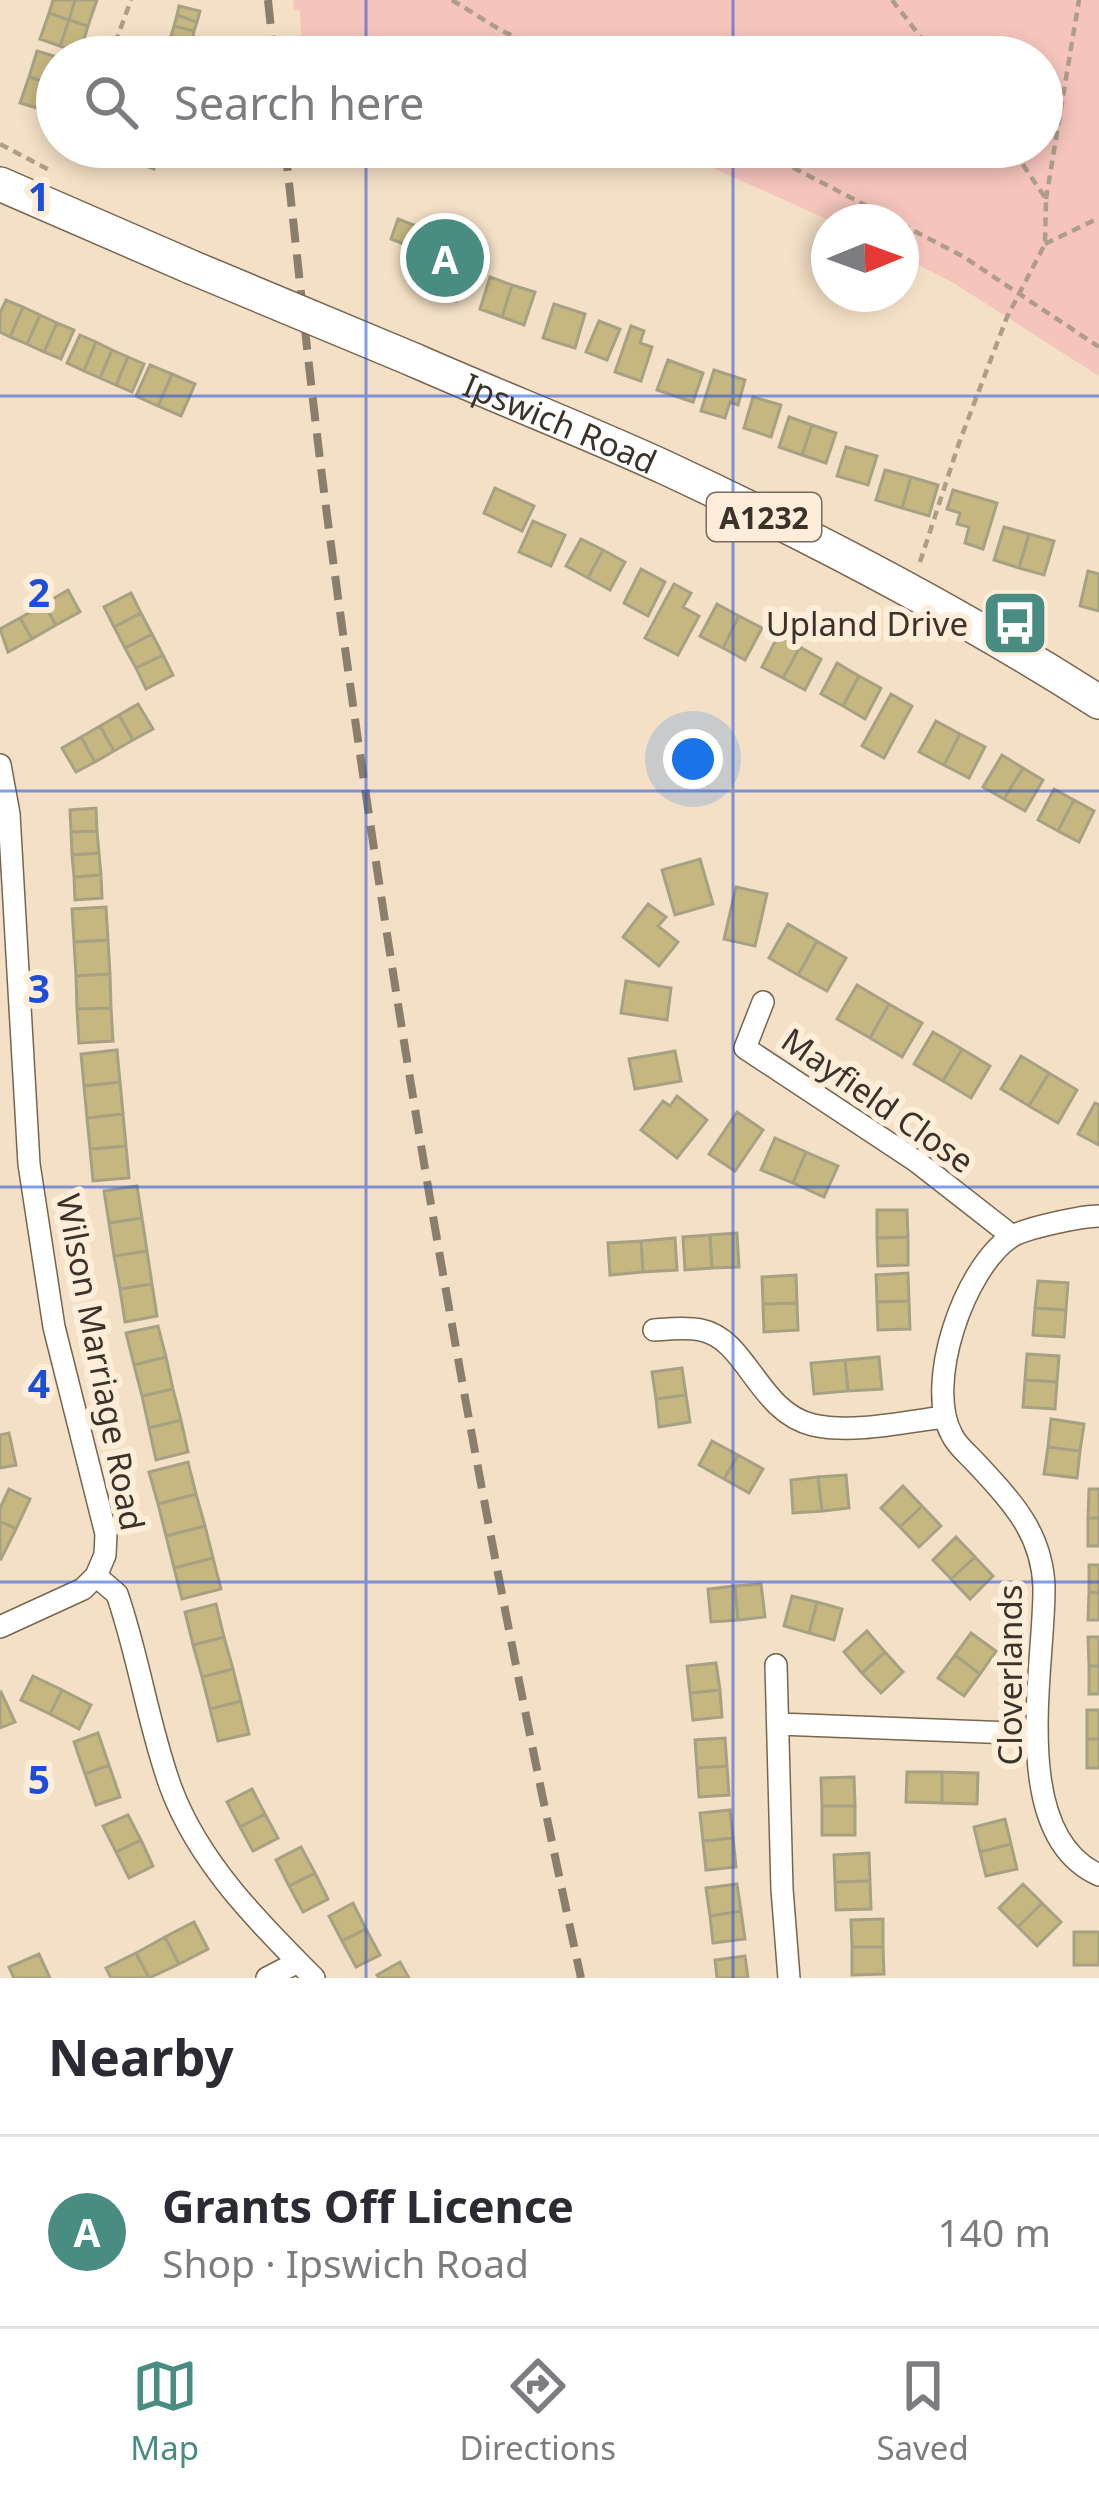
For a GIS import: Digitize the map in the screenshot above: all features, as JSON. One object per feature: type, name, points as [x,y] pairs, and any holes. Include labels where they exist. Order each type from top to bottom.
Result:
[{"type":"main road","name":"Ipswich Road","points":[[0,184],[664,467],[922,597],[1099,702]]},
{"type":"street","name":"Wilson Marriage Road","points":[[0,766],[9,814],[29,1164],[54,1327],[106,1534],[105,1556],[96,1576],[117,1594],[171,1788],[189,1825],[246,1907],[306,1970]]},
{"type":"street","name":"Mayfield Close","points":[[763,1003],[745,1048],[916,1161],[1012,1236]]},
{"type":"street","points":[[654,1330],[705,1330],[724,1340],[768,1399],[789,1416],[815,1426],[944,1417],[949,1331],[979,1273],[1012,1236],[1099,1216]]},
{"type":"street","name":"Cloverlands","points":[[944,1417],[953,1438],[1022,1512],[1037,1543],[1044,1584],[1037,1734],[1045,1808],[1061,1842],[1086,1869],[1099,1875]]},
{"type":"street","points":[[0,1627],[83,1589],[96,1576]]},
{"type":"street","points":[[776,1665],[789,1978]]},
{"type":"street","points":[[779,1724],[1037,1734]]},
{"type":"street","points":[[267,1978],[306,1970]]},
{"type":"path","points":[[118,36],[131,0]]},
{"type":"path","points":[[452,0],[513,36]]},
{"type":"path","points":[[892,0],[920,36]]},
{"type":"path","points":[[1063,97],[1079,0]]},
{"type":"path","points":[[793,168],[862,204]]},
{"type":"path","points":[[1025,168],[1046,200]]},
{"type":"path","points":[[918,568],[1006,317],[1045,244],[1051,168]]},
{"type":"path","points":[[1045,244],[1099,218]]},
{"type":"path","points":[[919,233],[964,257],[1099,347]]},
{"type":"shaded area","points":[[293,0],[1099,0],[1099,376],[919,265],[919,204],[811,204],[811,212],[713,168],[1063,168],[1063,36],[301,36],[300,11],[294,9]]},
{"type":"building","points":[[53,0],[75,0],[69,20],[49,13]]},
{"type":"building","points":[[75,0],[97,0],[88,26],[69,20]]},
{"type":"building","points":[[179,6],[200,11],[197,22],[177,15]]},
{"type":"building","points":[[49,13],[69,20],[63,36],[41,36]]},
{"type":"building","points":[[177,15],[197,22],[194,31],[174,26]]},
{"type":"building","points":[[69,20],[88,26],[85,36],[63,36]]},
{"type":"building","points":[[174,26],[194,31],[193,36],[171,36]]},
{"type":"building","points":[[29,77],[36,79],[36,108],[20,103]]},
{"type":"building","points":[[398,219],[468,246],[462,262],[470,265],[456,301],[416,285],[428,253],[391,239]]},
{"type":"building","points":[[490,277],[512,285],[502,317],[480,309]]},
{"type":"building","points":[[512,285],[535,292],[524,325],[502,317]]},
{"type":"building","points":[[6,300],[23,307],[10,337],[0,332]]},
{"type":"building","points":[[554,304],[585,314],[575,348],[543,338]]},
{"type":"building","points":[[23,307],[40,315],[27,344],[10,337]]},
{"type":"building","points":[[40,315],[57,323],[44,352],[27,344]]},
{"type":"building","points":[[599,321],[620,329],[607,360],[586,352]]},
{"type":"building","points":[[57,323],[74,330],[61,359],[44,352]]},
{"type":"building","points":[[631,326],[644,331],[640,343],[652,347],[641,381],[615,372]]},
{"type":"building","points":[[80,335],[96,342],[84,371],[67,363]]},
{"type":"building","points":[[96,342],[112,350],[100,378],[84,371]]},
{"type":"building","points":[[112,350],[128,357],[116,385],[100,378]]},
{"type":"building","points":[[128,357],[144,364],[132,392],[116,385]]},
{"type":"building","points":[[668,360],[703,373],[693,402],[657,390]]},
{"type":"building","points":[[150,365],[172,374],[158,406],[136,396]]},
{"type":"building","points":[[714,370],[745,380],[738,405],[730,402],[725,418],[701,411]]},
{"type":"building","points":[[172,374],[195,384],[181,416],[158,406]]},
{"type":"building","points":[[753,397],[781,405],[771,437],[744,428]]},
{"type":"building","points":[[789,417],[812,425],[802,455],[779,447]]},
{"type":"building","points":[[812,425],[836,433],[826,463],[802,455]]},
{"type":"building","points":[[846,447],[877,456],[868,485],[837,476]]},
{"type":"building","points":[[885,470],[911,477],[902,508],[876,500]]},
{"type":"building","points":[[911,477],[938,485],[929,516],[902,508]]},
{"type":"building","points":[[495,488],[534,506],[522,531],[484,513]]},
{"type":"building","points":[[953,490],[997,503],[983,549],[965,543],[969,527],[957,524],[960,513],[947,509]]},
{"type":"building","points":[[533,521],[565,535],[551,566],[519,552]]},
{"type":"building","points":[[1004,527],[1029,534],[1019,568],[994,560]]},
{"type":"building","points":[[1029,534],[1054,541],[1044,575],[1019,568]]},
{"type":"building","points":[[581,539],[603,550],[588,578],[566,566]]},
{"type":"building","points":[[603,550],[625,562],[610,590],[588,578]]},
{"type":"building","points":[[641,569],[665,582],[648,616],[624,603]]},
{"type":"building","points":[[1088,571],[1099,574],[1099,611],[1080,606]]},
{"type":"building","points":[[674,584],[691,593],[683,607],[699,616],[678,655],[645,638]]},
{"type":"building","points":[[68,590],[80,612],[56,625],[44,604]]},
{"type":"building","points":[[131,593],[141,613],[114,627],[104,607]]},
{"type":"building","points":[[44,604],[56,625],[32,639],[20,618]]},
{"type":"building","points":[[717,604],[739,616],[723,648],[700,636]]},
{"type":"building","points":[[141,613],[152,634],[125,648],[114,627]]},
{"type":"building","points":[[739,616],[762,628],[745,660],[723,648]]},
{"type":"building","points":[[20,618],[32,639],[8,652],[0,629]]},
{"type":"building","points":[[152,634],[163,655],[136,668],[125,648]]},
{"type":"building","points":[[778,636],[800,647],[783,678],[762,667]]},
{"type":"building","points":[[800,647],[821,659],[805,690],[783,678]]},
{"type":"building","points":[[163,655],[173,675],[146,689],[136,668]]},
{"type":"building","points":[[837,663],[859,676],[843,706],[821,694]]},
{"type":"building","points":[[859,676],[881,688],[865,719],[843,706]]},
{"type":"building","points":[[891,694],[912,706],[884,758],[862,746]]},
{"type":"building","points":[[138,704],[153,729],[133,740],[119,715]]},
{"type":"building","points":[[119,715],[133,740],[114,751],[100,726]]},
{"type":"building","points":[[936,721],[960,734],[944,765],[919,752]]},
{"type":"building","points":[[100,726],[114,751],[95,762],[81,737]]},
{"type":"building","points":[[960,734],[985,747],[969,778],[944,765]]},
{"type":"building","points":[[81,737],[95,762],[76,772],[62,748]]},
{"type":"building","points":[[1002,755],[1023,768],[1004,799],[983,787]]},
{"type":"building","points":[[1023,768],[1043,780],[1025,811],[1004,799]]},
{"type":"building","points":[[1054,789],[1074,800],[1058,831],[1038,820]]},
{"type":"building","points":[[1074,800],[1094,811],[1079,842],[1058,831]]},
{"type":"building","points":[[96,808],[97,831],[71,832],[70,810]]},
{"type":"building","points":[[97,831],[99,853],[72,855],[71,832]]},
{"type":"building","points":[[99,853],[101,875],[74,877],[72,855]]},
{"type":"building","points":[[700,859],[713,904],[675,915],[662,870]]},
{"type":"building","points":[[101,875],[102,898],[75,900],[74,877]]},
{"type":"building","points":[[736,887],[767,894],[755,946],[724,939]]},
{"type":"building","points":[[648,904],[666,917],[658,926],[678,942],[659,966],[623,937]]},
{"type":"building","points":[[106,907],[108,940],[74,942],[72,909]]},
{"type":"building","points":[[788,924],[817,941],[798,975],[769,958]]},
{"type":"building","points":[[108,940],[110,974],[76,976],[74,942]]},
{"type":"building","points":[[817,941],[846,958],[827,991],[798,975]]},
{"type":"building","points":[[110,974],[111,1008],[77,1009],[76,976]]},
{"type":"building","points":[[626,981],[671,988],[667,1020],[621,1013]]},
{"type":"building","points":[[857,985],[889,1004],[870,1038],[837,1019]]},
{"type":"building","points":[[889,1004],[922,1023],[902,1057],[870,1038]]},
{"type":"building","points":[[111,1008],[113,1041],[79,1043],[77,1009]]},
{"type":"building","points":[[933,1032],[962,1049],[943,1081],[914,1064]]},
{"type":"building","points":[[962,1049],[990,1066],[971,1098],[943,1081]]},
{"type":"building","points":[[117,1050],[120,1082],[84,1086],[81,1054]]},
{"type":"building","points":[[675,1051],[681,1081],[635,1089],[629,1059]]},
{"type":"building","points":[[1021,1056],[1049,1073],[1029,1106],[1001,1089]]},
{"type":"building","points":[[1049,1073],[1077,1090],[1058,1123],[1029,1106]]},
{"type":"building","points":[[120,1082],[123,1114],[87,1118],[84,1086]]},
{"type":"building","points":[[677,1096],[707,1120],[677,1158],[641,1130],[663,1101],[670,1106]]},
{"type":"building","points":[[1095,1103],[1099,1105],[1099,1145],[1078,1134]]},
{"type":"building","points":[[737,1112],[763,1130],[735,1171],[709,1154]]},
{"type":"building","points":[[123,1114],[126,1146],[90,1149],[87,1118]]},
{"type":"building","points":[[775,1138],[806,1152],[793,1183],[761,1170]]},
{"type":"building","points":[[126,1146],[129,1178],[93,1181],[90,1149]]},
{"type":"building","points":[[806,1152],[838,1166],[824,1197],[793,1183]]},
{"type":"building","points":[[137,1186],[142,1218],[109,1223],[104,1191]]},
{"type":"building","points":[[877,1210],[907,1210],[908,1237],[877,1238]]},
{"type":"building","points":[[142,1218],[147,1251],[114,1256],[109,1223]]},
{"type":"building","points":[[737,1233],[739,1267],[712,1268],[710,1235]]},
{"type":"building","points":[[710,1235],[712,1268],[685,1270],[683,1237]]},
{"type":"building","points":[[908,1237],[908,1265],[878,1266],[877,1238]]},
{"type":"building","points":[[675,1238],[677,1270],[643,1272],[641,1241]]},
{"type":"building","points":[[641,1241],[643,1272],[610,1275],[608,1243]]},
{"type":"building","points":[[147,1251],[152,1284],[120,1289],[114,1256]]},
{"type":"building","points":[[908,1273],[909,1301],[877,1302],[876,1275]]},
{"type":"building","points":[[796,1275],[797,1303],[763,1304],[762,1277]]},
{"type":"building","points":[[1038,1281],[1068,1283],[1066,1310],[1035,1308]]},
{"type":"building","points":[[152,1284],[157,1316],[125,1322],[120,1289]]},
{"type":"building","points":[[909,1301],[910,1329],[878,1330],[877,1302]]},
{"type":"building","points":[[797,1303],[798,1330],[764,1332],[763,1304]]},
{"type":"building","points":[[1035,1308],[1066,1310],[1064,1337],[1033,1335]]},
{"type":"building","points":[[158,1326],[166,1357],[134,1365],[126,1333]]},
{"type":"building","points":[[1027,1354],[1059,1356],[1057,1382],[1025,1380]]},
{"type":"building","points":[[166,1357],[173,1389],[142,1396],[134,1365]]},
{"type":"building","points":[[879,1357],[882,1389],[848,1391],[845,1360]]},
{"type":"building","points":[[845,1360],[848,1391],[814,1394],[811,1363]]},
{"type":"building","points":[[682,1368],[686,1395],[656,1399],[652,1372]]},
{"type":"building","points":[[1025,1380],[1057,1382],[1055,1409],[1023,1407]]},
{"type":"building","points":[[173,1389],[181,1420],[149,1428],[142,1396]]},
{"type":"building","points":[[686,1395],[690,1422],[659,1427],[656,1399]]},
{"type":"building","points":[[1051,1419],[1084,1424],[1080,1451],[1048,1447]]},
{"type":"building","points":[[181,1420],[188,1452],[156,1460],[149,1428]]},
{"type":"building","points":[[9,1433],[16,1465],[0,1468],[0,1435]]},
{"type":"building","points":[[712,1441],[738,1455],[724,1479],[699,1465]]},
{"type":"building","points":[[1048,1447],[1080,1451],[1077,1478],[1044,1474]]},
{"type":"building","points":[[738,1455],[763,1469],[749,1493],[724,1479]]},
{"type":"building","points":[[188,1462],[196,1494],[158,1504],[149,1472]]},
{"type":"building","points":[[846,1475],[849,1508],[822,1511],[818,1477]]},
{"type":"building","points":[[818,1477],[822,1511],[793,1513],[791,1480]]},
{"type":"building","points":[[903,1486],[922,1506],[900,1527],[881,1508]]},
{"type":"building","points":[[9,1489],[30,1499],[16,1529],[0,1521]]},
{"type":"building","points":[[1089,1489],[1099,1489],[1099,1518],[1088,1518]]},
{"type":"building","points":[[196,1494],[205,1526],[166,1536],[158,1504]]},
{"type":"building","points":[[922,1506],[941,1526],[919,1547],[900,1527]]},
{"type":"building","points":[[1088,1518],[1099,1518],[1099,1546],[1088,1546]]},
{"type":"building","points":[[0,1521],[16,1529],[1,1559],[0,1558]]},
{"type":"building","points":[[205,1526],[213,1558],[174,1568],[166,1536]]},
{"type":"building","points":[[956,1537],[975,1557],[951,1579],[933,1560]]},
{"type":"building","points":[[975,1557],[993,1576],[970,1599],[951,1579]]},
{"type":"building","points":[[213,1558],[221,1589],[182,1599],[174,1568]]},
{"type":"building","points":[[1089,1565],[1099,1565],[1099,1593],[1089,1592]]},
{"type":"building","points":[[761,1584],[765,1617],[738,1620],[735,1586]]},
{"type":"building","points":[[735,1586],[738,1620],[711,1622],[708,1589]]},
{"type":"building","points":[[1089,1592],[1099,1593],[1099,1620],[1088,1620]]},
{"type":"building","points":[[792,1596],[817,1602],[809,1633],[784,1626]]},
{"type":"building","points":[[817,1602],[842,1609],[834,1640],[809,1633]]},
{"type":"building","points":[[216,1604],[224,1637],[193,1645],[185,1612]]},
{"type":"building","points":[[867,1631],[885,1652],[862,1673],[844,1652]]},
{"type":"building","points":[[971,1633],[996,1651],[980,1674],[955,1655]]},
{"type":"building","points":[[224,1637],[233,1669],[202,1677],[193,1645]]},
{"type":"building","points":[[1088,1637],[1099,1637],[1099,1666],[1089,1666]]},
{"type":"building","points":[[885,1652],[903,1672],[881,1693],[862,1673]]},
{"type":"building","points":[[955,1655],[980,1674],[964,1696],[938,1678]]},
{"type":"building","points":[[716,1663],[720,1690],[690,1693],[687,1666]]},
{"type":"building","points":[[1089,1666],[1099,1666],[1099,1694],[1089,1694]]},
{"type":"building","points":[[233,1669],[241,1701],[210,1709],[202,1677]]},
{"type":"building","points":[[33,1676],[62,1690],[50,1714],[21,1700]]},
{"type":"building","points":[[62,1690],[91,1705],[79,1729],[50,1714]]},
{"type":"building","points":[[720,1690],[722,1717],[693,1720],[690,1693]]},
{"type":"building","points":[[0,1693],[15,1722],[0,1728]]},
{"type":"building","points":[[241,1701],[249,1734],[218,1741],[210,1709]]},
{"type":"building","points":[[1087,1710],[1099,1710],[1099,1739],[1087,1739]]},
{"type":"building","points":[[98,1733],[109,1765],[85,1774],[74,1742]]},
{"type":"building","points":[[725,1738],[727,1766],[697,1768],[695,1740]]},
{"type":"building","points":[[1087,1739],[1099,1739],[1099,1768],[1087,1768]]},
{"type":"building","points":[[109,1765],[120,1797],[96,1805],[85,1774]]},
{"type":"building","points":[[727,1766],[729,1795],[699,1797],[697,1768]]},
{"type":"building","points":[[907,1772],[942,1772],[942,1803],[906,1802]]},
{"type":"building","points":[[942,1772],[978,1773],[977,1804],[942,1803]]},
{"type":"building","points":[[854,1777],[855,1806],[822,1806],[821,1778]]},
{"type":"building","points":[[252,1789],[265,1814],[240,1827],[227,1802]]},
{"type":"building","points":[[822,1806],[855,1806],[855,1835],[822,1835]]},
{"type":"building","points":[[730,1810],[733,1838],[703,1841],[700,1813]]},
{"type":"building","points":[[265,1814],[278,1838],[253,1851],[240,1827]]},
{"type":"building","points":[[128,1815],[141,1840],[116,1852],[103,1826]]},
{"type":"building","points":[[1005,1819],[1011,1844],[980,1852],[974,1827]]},
{"type":"building","points":[[733,1838],[736,1867],[706,1870],[703,1841]]},
{"type":"building","points":[[141,1840],[153,1866],[129,1878],[116,1852]]},
{"type":"building","points":[[1011,1844],[1017,1869],[986,1876],[980,1852]]},
{"type":"building","points":[[301,1847],[315,1873],[289,1886],[276,1860]]},
{"type":"building","points":[[869,1853],[870,1881],[835,1882],[834,1855]]},
{"type":"building","points":[[315,1873],[328,1899],[303,1912],[289,1886]]},
{"type":"building","points":[[870,1881],[871,1909],[836,1910],[835,1882]]},
{"type":"building","points":[[737,1884],[741,1911],[710,1916],[706,1888]]},
{"type":"building","points":[[1023,1884],[1042,1903],[1018,1927],[999,1908]]},
{"type":"building","points":[[353,1903],[366,1929],[342,1941],[329,1916]]},
{"type":"building","points":[[1042,1903],[1061,1922],[1037,1946],[1018,1927]]},
{"type":"building","points":[[741,1911],[745,1939],[713,1943],[710,1916]]},
{"type":"building","points":[[883,1919],[883,1947],[852,1947],[851,1920]]},
{"type":"building","points":[[194,1922],[208,1949],[179,1964],[165,1937]]},
{"type":"building","points":[[366,1929],[380,1955],[356,1967],[342,1941]]},
{"type":"building","points":[[1074,1932],[1099,1932],[1099,1965],[1074,1965]]},
{"type":"building","points":[[165,1937],[179,1964],[149,1978],[136,1953]]},
{"type":"building","points":[[852,1947],[883,1947],[884,1974],[852,1975]]},
{"type":"building","points":[[136,1953],[149,1978],[111,1978],[106,1968]]},
{"type":"building","points":[[39,1954],[50,1978],[14,1978],[9,1967]]},
{"type":"building","points":[[745,1956],[748,1978],[717,1978],[715,1960]]},
{"type":"building","points":[[400,1962],[409,1978],[377,1975]]},
{"type":"railway","points":[[268,0],[272,36]]},
{"type":"railway","points":[[287,168],[331,545],[411,1085],[507,1622],[581,1978]]},
{"type":"place","name":"Grants Off Licence","points":[[445,258]]},
{"type":"place","name":"Upland Drive","points":[[1015,623]]}]
